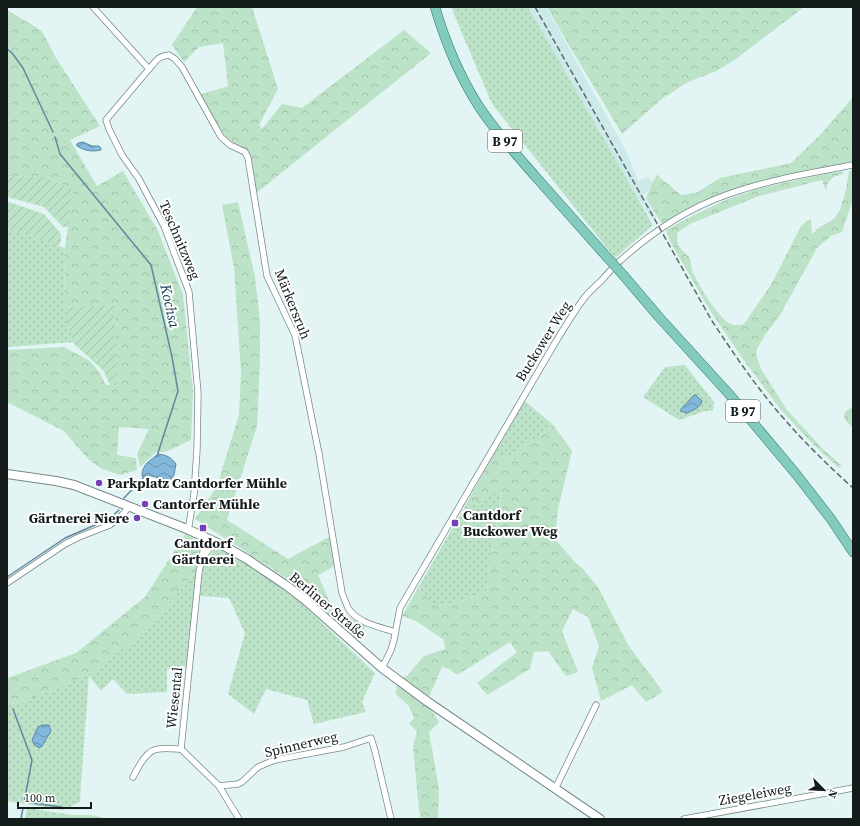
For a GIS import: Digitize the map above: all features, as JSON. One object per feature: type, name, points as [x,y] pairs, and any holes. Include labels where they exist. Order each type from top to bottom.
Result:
[{"type":"main road","name":"B 97","points":[[435,7],[457,66],[467,86],[478,105],[506,142],[658,316],[729,394],[796,474],[831,519],[853,552]]},
{"type":"main road","name":"Berliner Straße","points":[[7,474],[56,481],[74,486],[130,506],[187,529],[248,559],[304,599],[382,668],[428,702],[600,819]]},
{"type":"street","points":[[93,7],[149,69]]},
{"type":"street","name":"Märkersruh","points":[[149,69],[158,58],[163,56],[169,55],[175,59],[182,67],[221,137],[245,152],[248,158],[267,276],[295,335],[319,454],[342,593],[348,608],[355,616],[365,622],[395,632]]},
{"type":"street","name":"Teschnitzweg","points":[[149,69],[106,120],[122,155],[139,179],[164,226],[189,292],[198,393],[197,450],[194,494],[187,529]]},
{"type":"street","name":"Buckower Weg","points":[[382,668],[391,650],[402,603],[555,343],[571,317],[586,297],[620,261],[640,244],[688,212],[726,195],[774,181],[853,165]]},
{"type":"street","points":[[7,582],[65,544],[110,524],[122,515],[130,506]]},
{"type":"street","name":"Wiesental","points":[[205,537],[199,572],[181,749],[219,786],[239,819]]},
{"type":"street","name":"Wiesental","points":[[202,559],[214,542]]},
{"type":"street","points":[[555,789],[596,705]]},
{"type":"street","name":"Spinnerweg","points":[[219,786],[238,784],[258,768],[275,760],[344,747],[371,738],[391,819]]},
{"type":"street","points":[[133,778],[138,768],[150,752],[156,749],[181,749]]},
{"type":"street","name":"Ziegeleiweg","points":[[684,819],[853,788]]},
{"type":"shaded area","points":[[528,7],[546,7],[625,149],[638,180],[649,177],[652,183],[647,192],[643,195],[656,217],[652,219],[630,186]]},
{"type":"green space","points":[[197,7],[252,7],[278,89],[259,125],[262,129],[282,104],[302,108],[404,30],[431,53],[255,194],[249,154],[226,137],[199,95],[228,86],[223,43],[199,47],[184,62],[172,45]]},
{"type":"green space","points":[[451,7],[528,7],[653,225],[615,258],[492,104]]},
{"type":"green space","points":[[547,7],[804,7],[736,59],[716,71],[688,82],[663,98],[622,134]]},
{"type":"green space","points":[[7,10],[42,31],[56,58],[100,126],[70,140],[97,186],[123,171],[158,231],[183,295],[193,391],[191,440],[168,451],[155,453],[140,467],[137,454],[149,429],[119,427],[117,455],[136,458],[137,470],[120,475],[102,469],[88,459],[64,431],[7,402],[7,350],[64,347],[90,361],[99,372],[106,385],[118,385],[114,305],[64,307],[65,248],[73,189],[45,177],[7,176]]},
{"type":"green space","points":[[853,97],[853,162],[756,183],[705,201],[683,211],[663,224],[646,198],[657,175],[681,195],[696,193],[720,178],[791,163],[821,134]]},
{"type":"green space","points":[[853,170],[853,199],[842,232],[831,236],[817,248],[780,315],[765,335],[757,349],[756,354],[761,369],[787,410],[821,447],[842,466],[839,468],[813,444],[781,410],[743,359],[709,309],[670,241],[666,230],[728,199],[761,188],[843,171],[843,174],[833,177],[827,184],[827,189],[825,189],[822,180],[759,196],[690,224],[678,232],[678,244],[681,250],[690,258],[692,270],[712,305],[722,318],[729,323],[735,325],[744,324],[772,283],[801,226],[811,219],[812,234],[820,227],[834,219],[840,210],[846,190],[849,171]]},
{"type":"green space","points":[[7,176],[45,177],[73,189],[68,227],[63,227],[44,207],[7,197]]},
{"type":"green space","points":[[9,202],[44,214],[61,234],[59,246],[7,228],[7,203]]},
{"type":"green space","points":[[238,202],[255,277],[260,320],[260,362],[257,426],[227,520],[288,559],[329,537],[332,542],[336,565],[318,575],[331,605],[352,619],[367,625],[356,640],[307,594],[279,573],[195,519],[217,486],[239,415],[241,372],[234,268],[222,205]]},
{"type":"green space","points":[[7,228],[65,248],[64,307],[74,342],[7,347]]},
{"type":"green space","points":[[114,305],[118,385],[110,385],[103,370],[73,343],[64,307]]},
{"type":"green space","points":[[684,364],[714,402],[713,411],[705,411],[679,420],[643,397],[665,367]]},
{"type":"green space","points":[[524,400],[554,426],[507,457],[493,455]]},
{"type":"green space","points":[[853,406],[853,427],[846,421],[845,412]]},
{"type":"green space","points":[[554,426],[572,451],[558,509],[555,539],[598,587],[628,645],[663,692],[646,702],[632,685],[601,701],[592,668],[599,646],[588,617],[573,609],[562,631],[578,672],[566,676],[548,651],[534,652],[530,669],[487,695],[477,683],[517,652],[510,642],[457,675],[449,669],[442,667],[429,697],[401,678],[407,676],[424,656],[445,649],[444,640],[416,621],[402,616],[418,588],[436,606],[454,604],[486,592],[502,489],[463,510],[493,455],[507,457]]},
{"type":"green space","points":[[502,488],[486,592],[453,604],[436,606],[418,588],[463,510]]},
{"type":"green space","points":[[186,533],[201,541],[196,571],[146,631],[89,675],[26,701],[7,705],[7,678],[76,653],[145,597]]},
{"type":"green space","points":[[215,547],[250,565],[301,603],[375,673],[362,702],[366,712],[314,724],[307,700],[266,689],[254,714],[228,694],[245,633],[229,598],[200,596],[203,567]]},
{"type":"green space","points":[[196,571],[189,666],[167,669],[167,692],[127,694],[113,679],[101,691],[89,676],[80,802],[63,810],[7,801],[7,705],[26,701],[146,631]]},
{"type":"green space","points":[[397,684],[427,704],[439,722],[429,732],[439,789],[438,819],[421,819],[413,746],[417,732],[409,723],[414,718],[409,706],[396,694]]},
{"type":"green space","points":[[27,808],[72,815],[92,815],[107,819],[25,819]]},
{"type":"water","points":[[83,142],[92,146],[99,146],[101,150],[95,151],[82,149],[76,145]]},
{"type":"water","points":[[694,395],[702,401],[700,405],[687,413],[680,411],[681,409]]},
{"type":"water","points":[[158,454],[168,457],[176,464],[174,475],[171,479],[167,480],[148,475],[145,478],[142,476],[143,468]]},
{"type":"water","points":[[42,725],[49,725],[51,731],[42,746],[39,748],[32,740],[38,727]]},
{"type":"waterway","name":"Kochsa","points":[[7,49],[12,53],[23,68],[53,132]]},
{"type":"waterway","name":"Kochsa","points":[[55,137],[60,154],[151,265],[172,357],[178,391],[157,456]]},
{"type":"waterway","name":"Kochsa","points":[[124,498],[145,476]]},
{"type":"waterway","name":"Kochsa","points":[[7,577],[65,538],[109,519],[119,510]]},
{"type":"waterway","points":[[13,709],[32,760],[24,803]]},
{"type":"waterway","points":[[25,802],[61,807]]},
{"type":"waterway","points":[[21,819],[23,808]]},
{"type":"railway","points":[[535,7],[712,321],[746,371],[788,424],[853,488]]},
{"type":"place","name":"Parkplatz Cantdorfer Mühle","points":[[99,483]]},
{"type":"place","name":"Cantorfer Mühle","points":[[145,504]]},
{"type":"place","name":"Gärtnerei Niere","points":[[137,518]]},
{"type":"place","name":"Cantdorf Buckower Weg","points":[[455,523]]},
{"type":"place","name":"Cantdorf Gärtnerei","points":[[203,528]]}]
